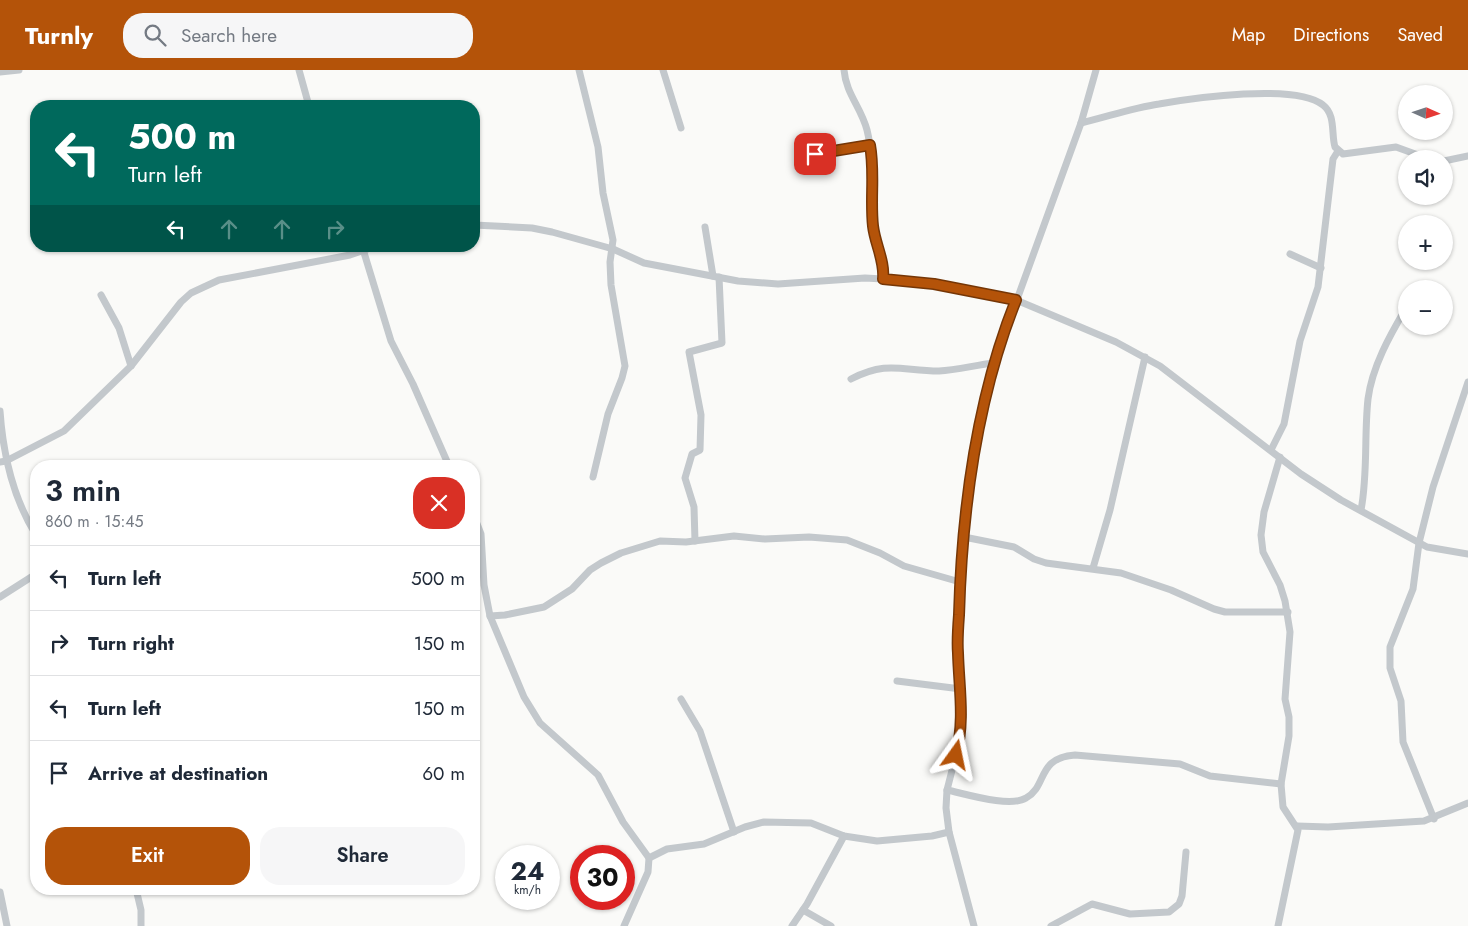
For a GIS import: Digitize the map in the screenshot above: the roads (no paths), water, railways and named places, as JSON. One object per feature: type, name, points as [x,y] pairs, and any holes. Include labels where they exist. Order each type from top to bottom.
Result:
[{"type":"street","points":[[0,72],[19,70]]},
{"type":"street","points":[[302,70],[308,100]]},
{"type":"street","points":[[579,70],[598,147],[613,249],[610,262],[610,285],[625,366],[608,414],[593,477]]},
{"type":"street","points":[[663,70],[681,128]]},
{"type":"street","points":[[844,70],[848,92],[863,117],[870,145],[873,172],[873,228],[882,264],[883,279]]},
{"type":"street","points":[[974,926],[949,832],[946,808],[947,790],[960,739],[961,689],[958,653],[960,582],[973,462],[994,363],[1081,123],[1096,70]]},
{"type":"street","points":[[1081,123],[1158,104],[1244,95],[1299,95],[1324,105],[1329,112],[1334,142],[1338,151],[1349,155],[1384,147],[1396,147],[1404,150]]},
{"type":"street","points":[[815,154],[870,145]]},
{"type":"street","points":[[1271,450],[1284,424],[1296,359],[1318,287],[1333,159],[1338,151]]},
{"type":"street","points":[[1453,160],[1468,156]]},
{"type":"street","points":[[480,225],[532,228],[613,249],[644,263],[716,277],[778,284],[865,278],[883,279],[934,284],[1016,300],[1145,357],[1198,392],[1301,474],[1418,543],[1436,550],[1468,554]]},
{"type":"street","points":[[695,541],[694,507],[685,478],[692,454],[700,450],[701,414],[688,352],[722,343],[716,277],[705,227]]},
{"type":"street","points":[[3,462],[64,431],[131,366],[181,302],[191,293],[219,280],[303,265],[349,252]]},
{"type":"street","points":[[364,252],[391,340],[413,384],[446,460]]},
{"type":"street","points":[[1290,254],[1321,268]]},
{"type":"street","points":[[101,295],[119,328],[131,366]]},
{"type":"street","points":[[1361,510],[1368,399],[1372,379],[1398,322]]},
{"type":"street","points":[[1093,568],[1110,510],[1145,357]]},
{"type":"street","points":[[851,379],[864,372],[898,366],[940,371],[994,363]]},
{"type":"street","points":[[1434,819],[1403,742],[1401,701],[1390,668],[1390,647],[1413,588],[1418,543],[1433,487],[1468,382]]},
{"type":"street","points":[[0,411],[3,462],[30,523]]},
{"type":"street","points":[[1278,926],[1297,836],[1297,826],[1283,807],[1280,784],[1289,736],[1289,717],[1285,699],[1290,632],[1288,612],[1280,585],[1262,552],[1261,536],[1264,512],[1280,457]]},
{"type":"street","points":[[480,531],[484,585],[490,616],[506,660],[530,709],[540,723],[598,776],[623,822],[649,858],[648,872],[624,926]]},
{"type":"street","points":[[490,616],[544,607],[572,590],[590,570],[621,553],[660,542],[695,541],[734,536],[847,540],[880,553],[904,566],[960,582]]},
{"type":"street","points":[[964,537],[1014,547],[1034,559],[1046,563],[1115,571],[1145,580],[1225,612],[1288,612]]},
{"type":"street","points":[[0,597],[30,578]]},
{"type":"street","points":[[897,681],[961,689]]},
{"type":"street","points":[[681,699],[700,731],[734,832]]},
{"type":"street","points":[[947,790],[1009,802],[1021,800],[1031,794],[1051,764],[1060,758],[1075,756],[1180,764],[1210,776],[1280,784]]},
{"type":"street","points":[[1297,826],[1373,825],[1434,819],[1468,803]]},
{"type":"street","points":[[649,858],[667,849],[704,844],[754,823],[800,821],[811,823],[844,836],[876,841],[932,836],[949,832]]},
{"type":"street","points":[[792,926],[803,910],[844,836]]},
{"type":"street","points":[[1051,926],[1092,904],[1130,914],[1169,912],[1179,904],[1182,896],[1186,852]]},
{"type":"street","points":[[0,892],[6,926]]},
{"type":"street","points":[[138,895],[142,910],[141,926]]},
{"type":"street","points":[[803,910],[831,926]]}]
